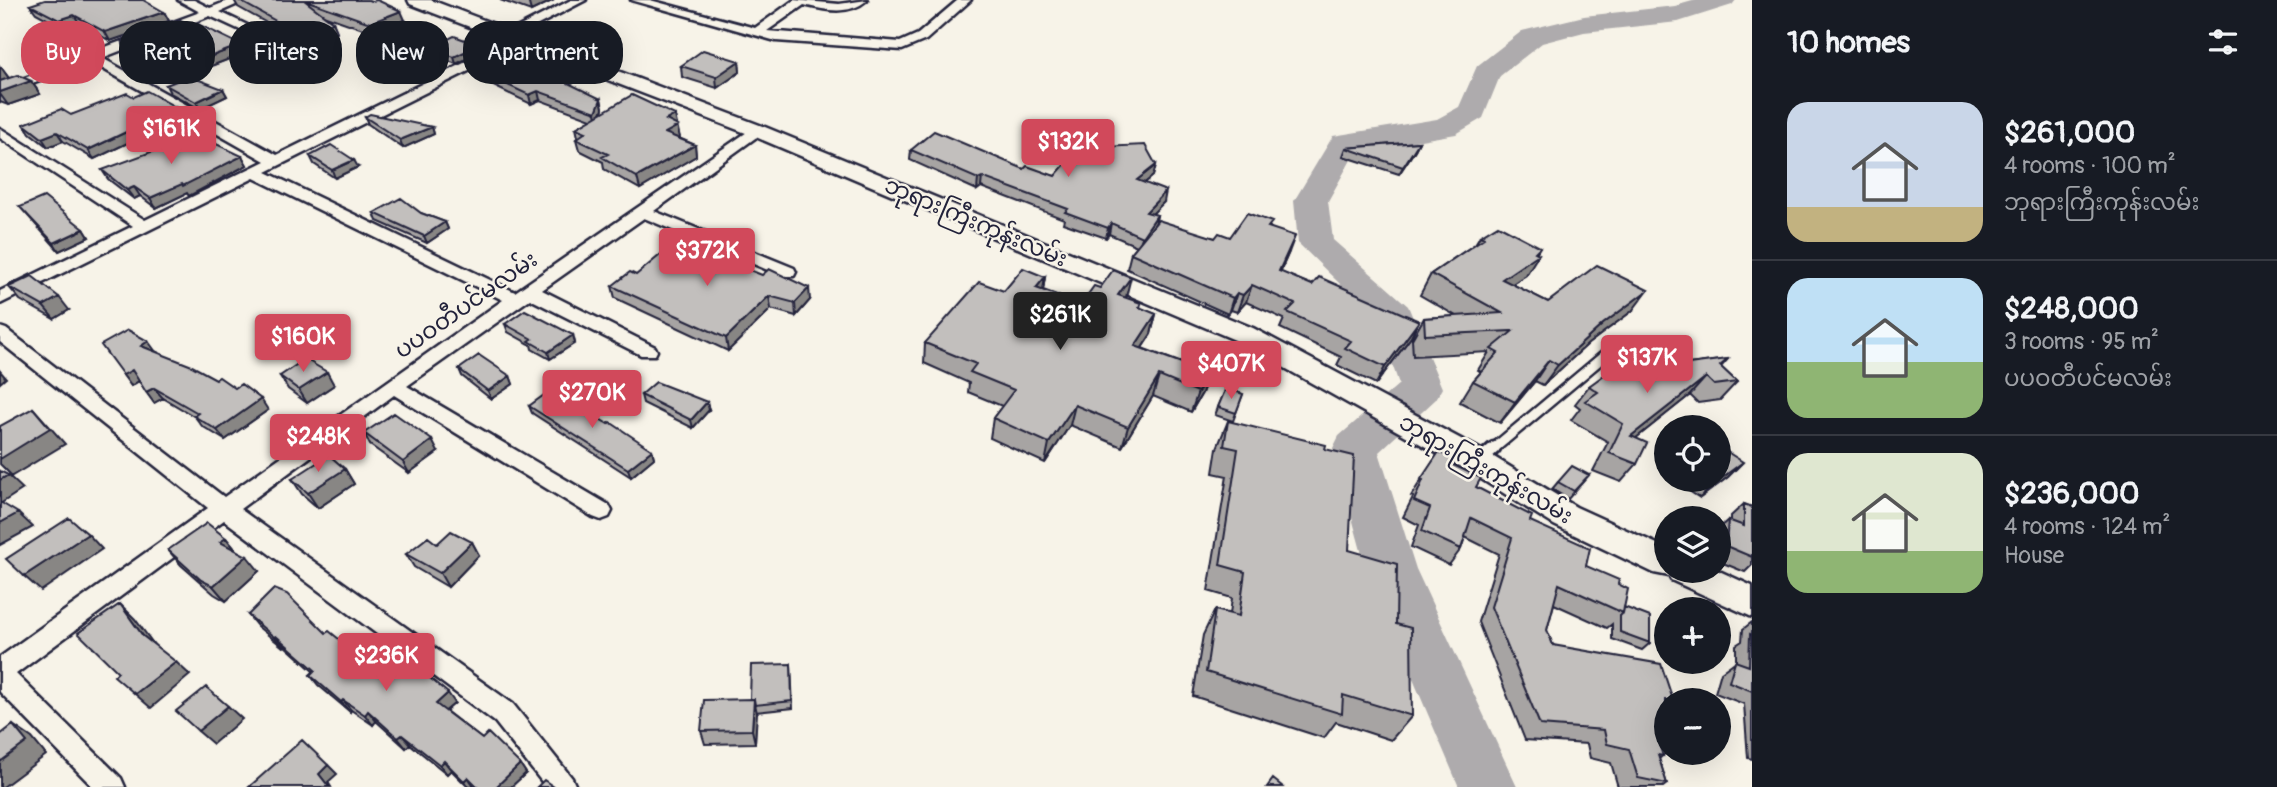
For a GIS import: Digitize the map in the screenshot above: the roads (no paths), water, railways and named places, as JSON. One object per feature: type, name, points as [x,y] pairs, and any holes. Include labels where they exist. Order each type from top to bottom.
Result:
[{"type":"street","points":[[184,0],[229,21]]},
{"type":"street","points":[[105,53],[241,0]]},
{"type":"street","name":"ဘုရားကြီးကုန်းလမ်း","points":[[416,0],[471,21]]},
{"type":"street","points":[[527,21],[556,0]]},
{"type":"street","points":[[537,21],[580,0]]},
{"type":"street","points":[[637,0],[776,37],[902,46],[922,37],[965,0]]},
{"type":"street","points":[[749,31],[786,0]]},
{"type":"street","points":[[749,31],[801,0],[836,9],[854,6],[861,0]]},
{"type":"street","points":[[0,298],[276,161],[463,59]]},
{"type":"street","points":[[105,63],[276,161]]},
{"type":"street","name":"ဘုရားကြီးကုန်းလမ်း","points":[[623,79],[758,131],[1244,334],[1477,461],[1565,516],[1654,557]]},
{"type":"street","points":[[0,92],[22,84]]},
{"type":"street","name":"ပပဝတီပင်မလမ်း","points":[[0,673],[393,386],[758,131]]},
{"type":"street","points":[[0,132],[144,226]]},
{"type":"street","points":[[253,172],[648,351]]},
{"type":"street","points":[[643,212],[788,272]]},
{"type":"street","points":[[0,333],[223,508],[503,713],[563,787]]},
{"type":"street","points":[[393,386],[601,511]]},
{"type":"street","points":[[1711,583],[1752,602]]},
{"type":"street","points":[[0,673],[112,787]]},
{"type":"lane","points":[[1477,461],[1609,352]]},
{"type":"waterway","points":[[1488,787],[1391,569],[1355,448],[1421,388],[1394,315],[1316,243],[1311,201],[1344,143],[1445,127],[1472,112],[1487,72],[1532,37],[1584,24],[1678,14],[1723,0]]}]
